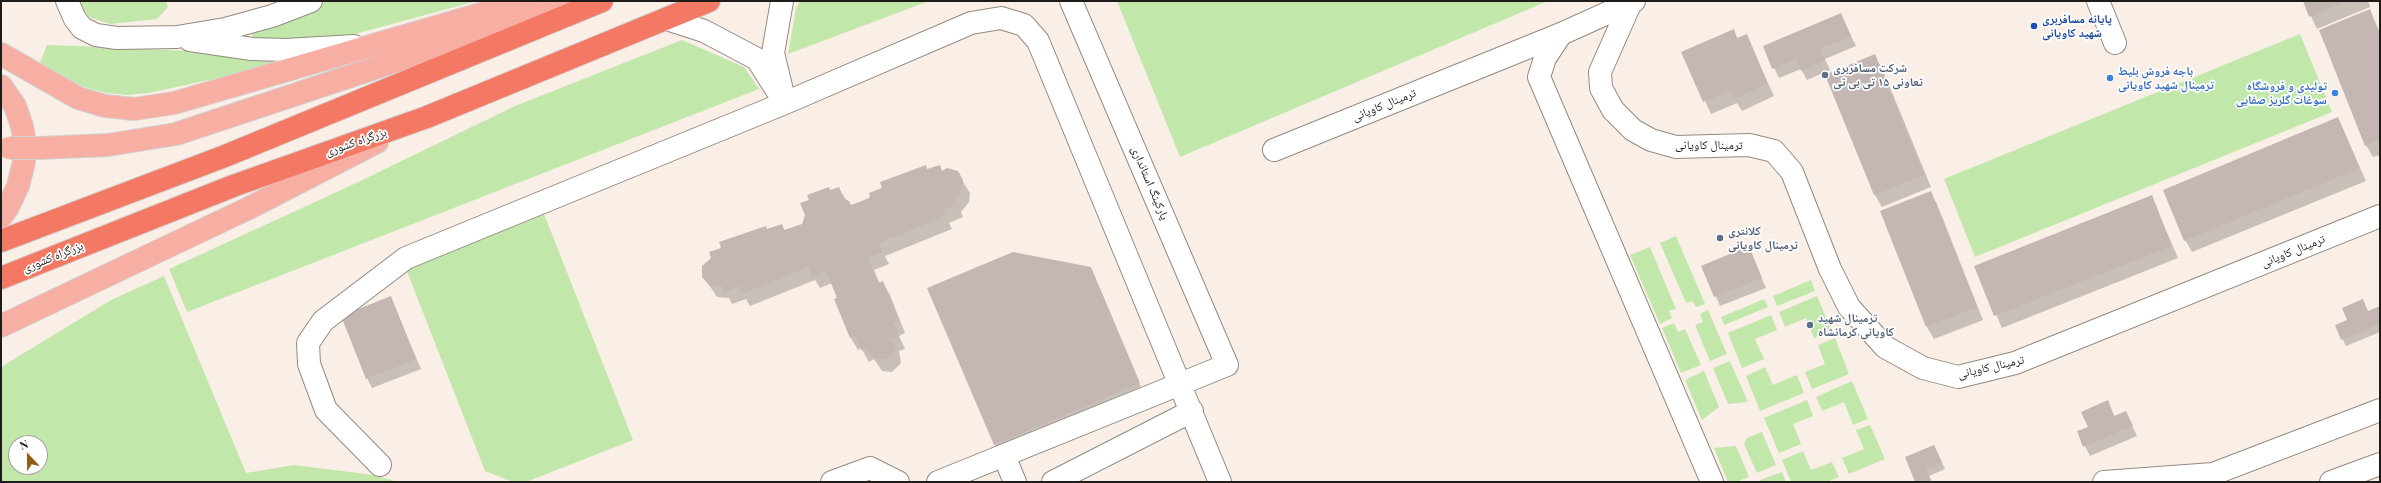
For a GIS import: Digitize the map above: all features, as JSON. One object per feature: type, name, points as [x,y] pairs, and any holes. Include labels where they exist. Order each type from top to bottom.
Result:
[{"type":"highway","points":[[1,241],[225,156],[602,1]]},
{"type":"highway","name":"بزرگراه کشوری","points":[[1,278],[233,186],[427,117],[709,1]]},
{"type":"main road","points":[[1,54],[78,98],[105,106],[134,109],[174,103],[524,1]]},
{"type":"main road","points":[[5,148],[108,145],[176,134],[577,1]]},
{"type":"main road","points":[[1,86],[15,106],[22,126],[24,138],[24,162],[18,186],[8,208],[1,217]]},
{"type":"main road","points":[[1,326],[252,206],[427,117]]},
{"type":"street","points":[[67,1],[75,19],[82,28],[96,35],[117,38],[177,37],[248,24],[310,1]]},
{"type":"street","points":[[782,1],[773,53],[785,104]]},
{"type":"street","name":"پارکینگ استانداری","points":[[1071,1],[1227,365],[1181,385]]},
{"type":"street","points":[[2098,1],[2115,43]]},
{"type":"street","name":"ترمینال کاویانی","points":[[1274,150],[1561,34],[1632,2]]},
{"type":"street","name":"ترمینال کاویانی","points":[[1632,2],[1600,72],[1600,88],[1613,110],[1633,130],[1651,140],[1676,147],[1749,145],[1774,151],[1792,172],[1830,269],[1849,307],[1885,347],[1923,368],[1958,377],[2015,364],[2380,216]]},
{"type":"street","points":[[380,465],[326,410],[309,364],[308,343],[323,321],[406,258],[785,104],[971,23],[988,18],[1001,18],[1014,20],[1024,25],[1032,32],[1038,41],[1192,411],[1220,482]]},
{"type":"street","points":[[667,19],[704,31],[744,51],[757,60],[785,104]]},
{"type":"street","points":[[1561,34],[1545,58],[1539,77],[1712,482]]},
{"type":"street","points":[[177,37],[212,45],[252,49],[286,50],[378,44]]},
{"type":"street","points":[[938,482],[1181,385]]},
{"type":"street","points":[[2104,482],[2213,474],[2380,410]]},
{"type":"street","points":[[1053,482],[1192,411]]},
{"type":"street","points":[[1004,456],[1015,482]]},
{"type":"street","points":[[2331,482],[2380,464]]},
{"type":"street","points":[[832,482],[870,468],[898,482]]},
{"type":"green space","points":[[77,1],[166,1],[168,7],[157,19],[110,24],[89,17]]},
{"type":"green space","points":[[325,1],[477,1],[344,37],[288,45],[253,40],[252,33],[255,28]]},
{"type":"green space","points":[[800,1],[929,1],[788,54],[796,9]]},
{"type":"green space","points":[[1117,1],[1548,1],[1180,157]]},
{"type":"green space","points":[[2300,34],[2332,112],[1975,257],[1944,179]]},
{"type":"green space","points":[[682,40],[744,67],[759,89],[187,312],[169,269],[352,185],[515,106]]},
{"type":"green space","points":[[47,45],[314,57],[149,93],[127,95],[106,93],[84,87],[59,77],[39,65]]},
{"type":"green space","points":[[544,214],[633,440],[526,482],[513,482],[485,471],[406,269]]},
{"type":"green space","points":[[1676,236],[1705,304],[1696,307],[1692,301],[1686,303],[1660,243]]},
{"type":"green space","points":[[1650,247],[1676,309],[1669,311],[1672,318],[1660,324],[1630,255]]},
{"type":"green space","points":[[164,276],[246,473],[294,465],[374,475],[398,482],[1,482],[1,367],[111,300]]},
{"type":"green space","points":[[1811,280],[1815,291],[1777,306],[1773,296]]},
{"type":"green space","points":[[1817,296],[1832,331],[1814,338],[1806,318],[1785,327],[1779,312]]},
{"type":"green space","points":[[1764,299],[1768,307],[1724,325],[1721,317]]},
{"type":"green space","points":[[1708,310],[1727,354],[1710,361],[1695,325],[1703,322],[1700,314]]},
{"type":"green space","points":[[1771,315],[1777,330],[1755,339],[1764,359],[1742,368],[1728,333]]},
{"type":"green space","points":[[1674,323],[1678,332],[1685,329],[1701,365],[1681,373],[1662,328]]},
{"type":"green space","points":[[1835,338],[1849,374],[1812,389],[1805,372],[1825,364],[1818,345]]},
{"type":"green space","points":[[1730,361],[1748,402],[1728,404],[1713,368]]},
{"type":"green space","points":[[1765,367],[1773,385],[1797,375],[1804,393],[1760,411],[1746,376]]},
{"type":"green space","points":[[1704,371],[1719,407],[1702,420],[1685,380]]},
{"type":"green space","points":[[1852,381],[1868,419],[1853,425],[1844,402],[1822,411],[1816,397]]},
{"type":"green space","points":[[1807,400],[1813,416],[1793,424],[1801,444],[1779,453],[1764,418]]},
{"type":"green space","points":[[1870,425],[1885,459],[1849,474],[1842,458],[1864,449],[1856,430]]},
{"type":"green space","points":[[1762,432],[1776,465],[1757,473],[1744,444],[1747,438]]},
{"type":"green space","points":[[1736,446],[1749,477],[1736,482],[1728,482],[1714,448]]},
{"type":"green space","points":[[1803,451],[1811,470],[1832,462],[1839,477],[1827,482],[1791,482],[1782,460]]},
{"type":"green space","points":[[1782,472],[1786,482],[1761,482],[1760,480]]},
{"type":"building","points":[[2303,1],[2348,1],[2309,17]]},
{"type":"building","points":[[2370,9],[2380,35],[2380,140],[2365,146],[2319,30]]},
{"type":"building","points":[[1841,13],[1851,36],[1820,49],[1825,60],[1801,71],[1796,59],[1772,69],[1763,46]]},
{"type":"building","points":[[1734,29],[1737,38],[1747,34],[1768,84],[1734,99],[1730,91],[1703,102],[1681,52]]},
{"type":"building","points":[[1875,54],[1924,175],[1874,195],[1825,75]]},
{"type":"building","points":[[2338,117],[2360,168],[2184,241],[2163,190]]},
{"type":"building","points":[[926,165],[927,169],[940,165],[942,171],[947,168],[958,171],[963,180],[963,185],[959,195],[954,199],[957,205],[943,210],[945,216],[879,243],[882,252],[868,258],[878,283],[883,281],[899,321],[893,323],[898,336],[892,339],[895,350],[888,359],[874,359],[866,348],[861,350],[855,336],[850,338],[834,299],[837,298],[826,271],[812,276],[808,267],[742,294],[739,286],[724,292],[722,286],[709,285],[702,277],[702,266],[711,258],[709,252],[721,248],[719,242],[766,226],[767,229],[782,224],[784,230],[802,224],[805,215],[800,203],[809,200],[807,195],[829,187],[830,190],[839,187],[844,199],[849,201],[851,205],[870,198],[869,193],[882,188],[880,182]]},
{"type":"building","points":[[1931,191],[1977,307],[1926,327],[1880,211]]},
{"type":"building","points":[[2152,195],[2172,246],[1994,316],[1974,266]]},
{"type":"building","points":[[1749,246],[1762,278],[1714,297],[1701,266]]},
{"type":"building","points":[[1013,252],[1091,267],[1140,383],[994,445],[927,288]]},
{"type":"building","points":[[391,296],[416,359],[366,379],[341,316]]},
{"type":"building","points":[[2363,299],[2368,311],[2380,306],[2380,324],[2341,340],[2335,325],[2347,320],[2342,308]]},
{"type":"building","points":[[2108,400],[2114,416],[2126,411],[2133,426],[2083,447],[2077,431],[2088,427],[2081,412]]},
{"type":"building","points":[[1934,445],[1942,462],[1926,469],[1931,481],[1915,482],[1905,457]]},
{"type":"place","name":"پايانه مسافربری شهید کاویانی","points":[[2034,26]]},
{"type":"place","name":"شرکت مسافربری تعاونی ۱۵ تی بی تی","points":[[1825,75]]},
{"type":"place","name":"باجه فروش بلیط ترمینال شهید کاویانی","points":[[2110,78]]},
{"type":"place","name":"توليدی و فروشگاه سوغات گلريز صفايی","points":[[2335,93]]},
{"type":"place","name":"کلانتری ترمینال کاویانی","points":[[1720,238]]},
{"type":"place","name":"ترمینال شهید کاویانی کرمانشاه","points":[[1810,325]]}]
